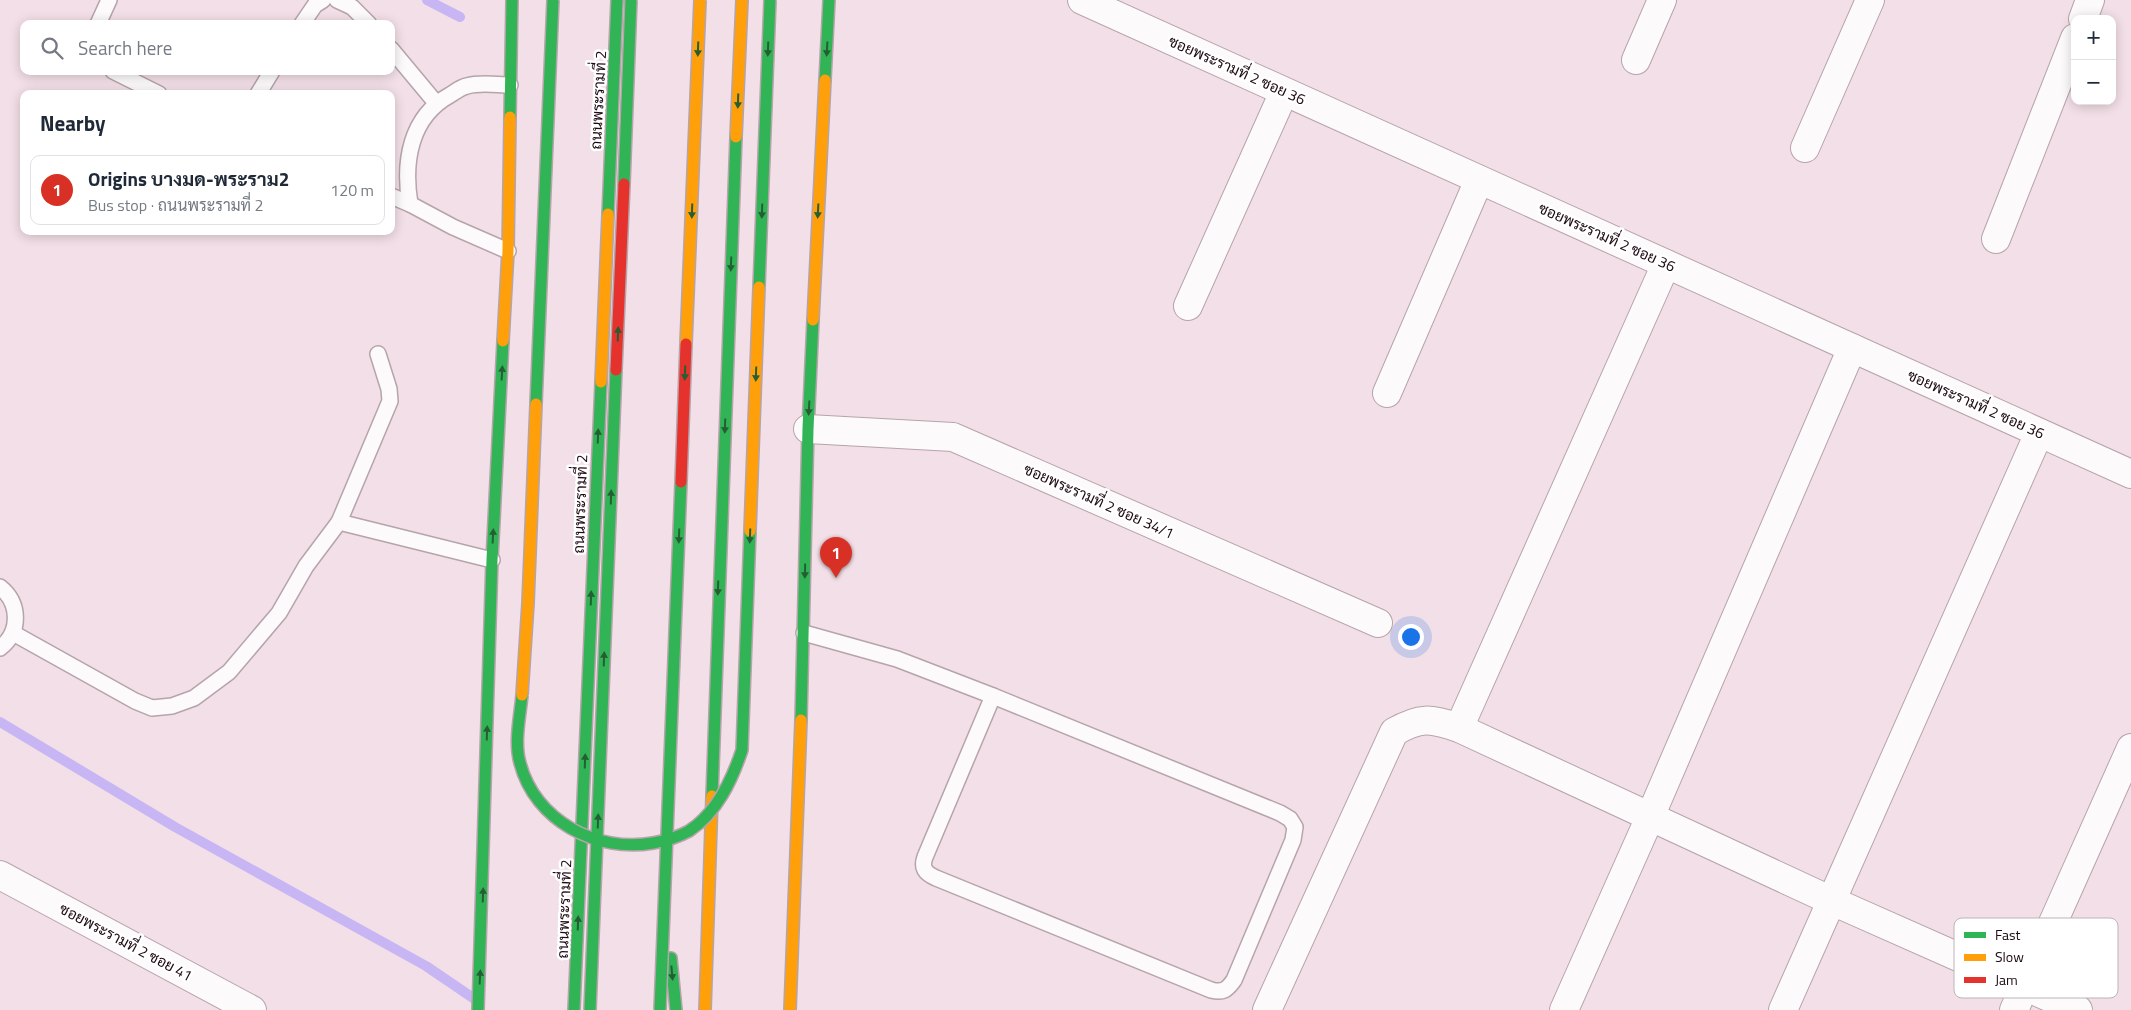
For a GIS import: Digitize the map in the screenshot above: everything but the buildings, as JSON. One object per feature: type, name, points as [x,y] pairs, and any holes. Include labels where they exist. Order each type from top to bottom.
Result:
[{"type":"main road","points":[[478,1010],[482,944],[492,560],[508,251],[512,0]]},
{"type":"main road","points":[[553,0],[527,628],[518,754],[526,780],[543,806],[564,824],[581,835],[603,843],[630,846],[654,844],[681,835],[702,819],[724,795],[735,772],[742,750],[770,0]]},
{"type":"main road","name":"ถนนพระรามที่ 2","points":[[574,1009],[617,0]]},
{"type":"main road","points":[[590,1010],[631,0]]},
{"type":"main road","points":[[660,1010],[700,0]]},
{"type":"main road","points":[[705,1010],[718,596],[742,0]]},
{"type":"main road","points":[[791,1009],[804,633],[808,429],[829,0]]},
{"type":"main road","points":[[574,1009],[595,887]]},
{"type":"main road","points":[[665,889],[676,1010]]},
{"type":"street","name":"ซอยพระรามที่ 2 ซอย 36","points":[[1082,0],[2131,474]]},
{"type":"street","points":[[1636,60],[1662,0]]},
{"type":"street","points":[[1805,148],[1870,0]]},
{"type":"street","points":[[2084,15],[2090,0]]},
{"type":"street","points":[[1996,239],[2071,48]]},
{"type":"street","points":[[1188,306],[1284,92]]},
{"type":"street","points":[[1387,393],[1479,180]]},
{"type":"street","points":[[1459,728],[1666,264]]},
{"type":"street","points":[[1564,1010],[1650,817],[1852,348]]},
{"type":"street","name":"ซอยพระรามที่ 2 ซอย 34/1","points":[[808,429],[953,437],[1378,623]]},
{"type":"street","points":[[1783,1010],[2039,432]]},
{"type":"street","points":[[1267,1010],[1394,732],[1410,722],[1435,720],[1459,728],[1832,901],[1954,964]]},
{"type":"street","points":[[2056,918],[2131,748]]},
{"type":"street","name":"ซอยพระรามที่ 2 ซอย 41","points":[[0,875],[252,1010]]},
{"type":"street","points":[[2020,998],[2078,1010]]},
{"type":"lane","points":[[100,20],[108,0]]},
{"type":"lane","points":[[305,20],[316,5],[323,0]]},
{"type":"lane","points":[[337,0],[352,7],[365,20]]},
{"type":"lane","points":[[395,54],[436,103]]},
{"type":"lane","points":[[121,75],[152,90]]},
{"type":"lane","points":[[260,90],[270,75]]},
{"type":"lane","points":[[410,204],[407,184],[407,162],[415,135],[424,118],[436,103],[467,86],[510,85]]},
{"type":"lane","points":[[395,198],[453,227],[508,251]]},
{"type":"lane","points":[[13,633],[122,695],[152,708],[172,706],[194,698],[229,672],[278,613],[306,566],[338,522],[390,401],[389,389],[378,354]]},
{"type":"lane","points":[[338,522],[492,560]]},
{"type":"lane","points":[[0,587],[10,597],[15,608],[16,621],[13,633],[0,648]]},
{"type":"lane","points":[[804,633],[897,659],[993,696],[1280,813],[1290,820],[1296,827],[1293,840],[1234,980],[1226,990],[1220,992],[1211,990],[936,878],[924,871],[922,865],[925,857],[993,696]]},
{"type":"waterway","points":[[427,0],[460,17]]},
{"type":"waterway","points":[[0,722],[175,827],[426,966],[476,1000]]},
{"type":"traffic: fast","points":[[510,117],[512,0]]},
{"type":"traffic: fast","points":[[536,404],[553,0]]},
{"type":"traffic: fast","points":[[608,214],[617,0]]},
{"type":"traffic: fast","points":[[624,184],[631,0]]},
{"type":"traffic: fast","points":[[759,287],[770,0]]},
{"type":"traffic: fast","points":[[825,80],[829,0]]},
{"type":"traffic: fast","points":[[712,796],[736,137]]},
{"type":"traffic: fast","points":[[801,720],[808,429],[813,320]]},
{"type":"traffic: fast","points":[[478,1010],[492,560],[503,341]]},
{"type":"traffic: fast","points":[[590,1010],[616,370]]},
{"type":"traffic: fast","points":[[574,1010],[601,382]]},
{"type":"traffic: fast","points":[[660,1010],[681,482]]},
{"type":"traffic: fast","points":[[522,695],[517,738],[520,763],[528,784],[539,801],[554,816],[571,828],[590,837],[611,843],[632,845],[671,839],[699,824],[722,795],[742,750],[750,531]]},
{"type":"traffic: fast","points":[[671,958],[676,1010]]},
{"type":"traffic: slow","points":[[686,344],[700,0]]},
{"type":"traffic: slow","points":[[736,137],[742,0]]},
{"type":"traffic: slow","points":[[813,320],[825,80]]},
{"type":"traffic: slow","points":[[503,341],[508,251],[510,117]]},
{"type":"traffic: slow","points":[[601,382],[608,214]]},
{"type":"traffic: slow","points":[[750,531],[759,287]]},
{"type":"traffic: slow","points":[[522,695],[528,603],[536,404]]},
{"type":"traffic: slow","points":[[790,1010],[801,720]]},
{"type":"traffic: slow","points":[[705,1010],[712,796]]},
{"type":"traffic: jam","points":[[616,370],[624,184]]},
{"type":"traffic: jam","points":[[681,482],[686,344]]},
{"type":"place","name":"Origins บางมด-พระราม2","points":[[836,578]]}]
